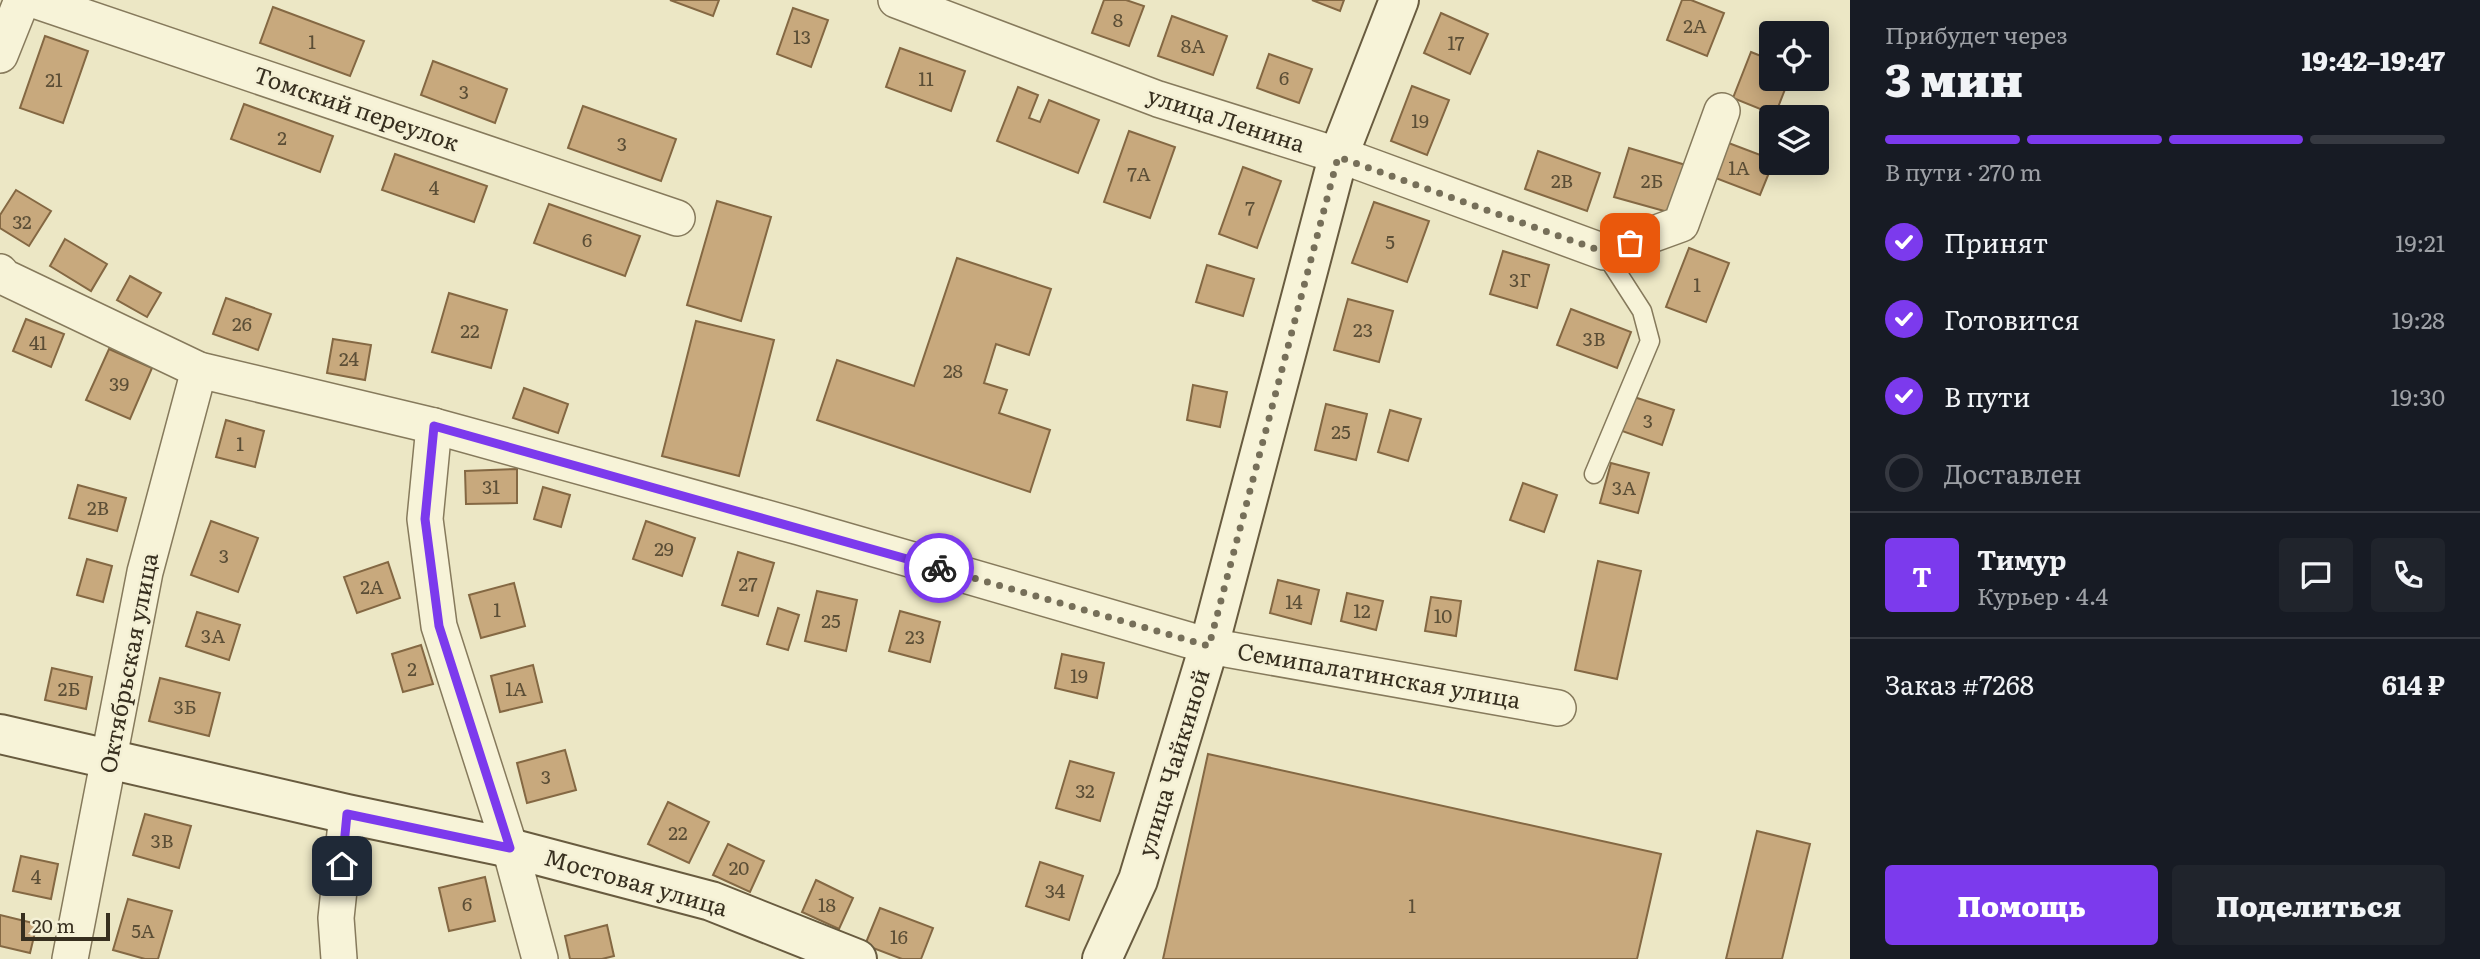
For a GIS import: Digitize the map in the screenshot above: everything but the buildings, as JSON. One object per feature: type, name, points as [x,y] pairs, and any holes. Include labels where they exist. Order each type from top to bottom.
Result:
[{"type":"street","points":[[0,55],[22,0]]},
{"type":"street","name":"Томский переулок","points":[[34,0],[677,218]]},
{"type":"street","name":"улица Ленина","points":[[896,0],[1158,99],[1338,157],[1604,252]]},
{"type":"street","name":"улица Чайкиной","points":[[1102,959],[1138,880],[1209,646],[1338,157],[1399,0]]},
{"type":"street","points":[[1604,252],[1681,224],[1722,111]]},
{"type":"street","name":"Семипалатинская улица","points":[[0,272],[4,277],[199,370],[434,426],[799,527],[1209,646],[1558,708]]},
{"type":"street","name":"Октябрьская улица","points":[[70,959],[145,572],[199,370]]},
{"type":"street","points":[[434,426],[425,519],[439,626],[510,848],[540,959]]},
{"type":"street","name":"Мостовая улица","points":[[0,734],[347,814],[510,848],[711,901],[857,959]]},
{"type":"street","points":[[339,959],[336,918],[347,814]]},
{"type":"lane","points":[[1594,474],[1650,341],[1642,311],[1604,252]]},
{"type":"way so far","points":[[939,568],[1209,646],[1338,157],[1359,162],[1604,252],[1630,243]]},
{"type":"route","points":[[342,866],[347,814],[510,848],[439,626],[425,519],[434,426],[939,568]]}]
